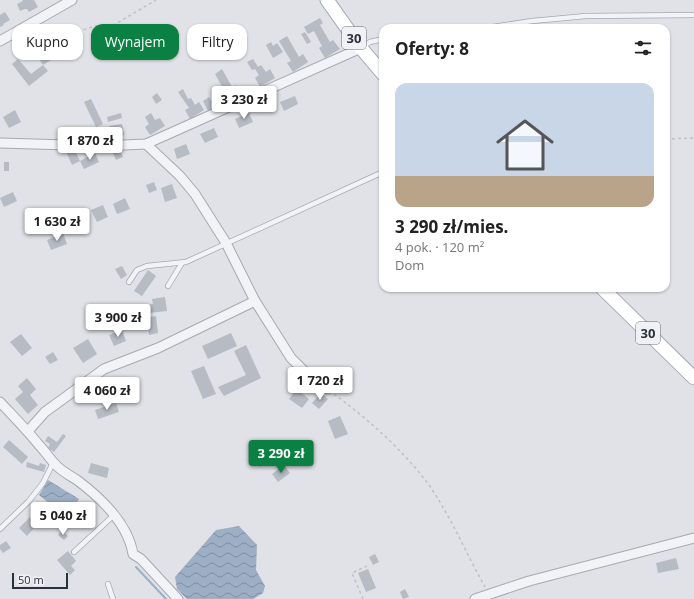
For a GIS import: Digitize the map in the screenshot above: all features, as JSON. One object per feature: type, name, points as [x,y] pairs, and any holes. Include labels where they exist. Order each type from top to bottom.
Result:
[{"type":"main road","name":"30","points":[[327,0],[361,48],[379,69]]},
{"type":"main road","name":"30","points":[[606,292],[694,378]]},
{"type":"street","points":[[29,24],[72,0]]},
{"type":"street","points":[[0,42],[12,35]]},
{"type":"street","points":[[0,143],[102,146],[146,144],[361,48]]},
{"type":"street","points":[[146,144],[188,185],[226,243],[255,301],[290,358],[304,371],[328,389]]},
{"type":"street","points":[[28,431],[45,412],[104,369],[158,348],[255,301]]},
{"type":"street","points":[[0,402],[28,431],[53,463],[90,490],[114,515],[126,532],[132,545],[133,554],[141,560],[178,599]]},
{"type":"street","points":[[475,599],[490,596],[584,566],[694,538]]},
{"type":"lane","points":[[512,24],[586,16],[694,15]]},
{"type":"lane","points":[[361,48],[370,42],[379,40]]},
{"type":"lane","points":[[129,282],[137,270],[147,266],[186,262],[379,174]]},
{"type":"lane","points":[[168,286],[182,262]]},
{"type":"lane","points":[[0,529],[29,501],[43,482],[53,463]]},
{"type":"lane","points":[[74,552],[114,515]]},
{"type":"lane","points":[[108,584],[113,599]]},
{"type":"path","points":[[83,30],[95,26],[112,26],[156,0]]},
{"type":"path","points":[[670,138],[694,138]]},
{"type":"path","points":[[328,389],[361,414],[422,476],[447,516],[490,596]]},
{"type":"path","points":[[362,599],[352,573],[367,566]]},
{"type":"water","points":[[48,480],[79,499],[67,518],[39,495]]},
{"type":"water","points":[[239,526],[257,545],[256,570],[265,586],[263,593],[253,599],[187,599],[177,589],[175,577],[216,530]]},
{"type":"building","points":[[22,0],[34,0],[38,7],[29,12],[27,9],[20,11],[17,4],[23,1]]},
{"type":"building","points":[[5,12],[10,20],[0,27],[0,15]]},
{"type":"building","points":[[320,18],[323,23],[320,25],[330,42],[333,40],[340,49],[325,58],[319,48],[322,46],[314,31],[308,34],[304,27]]},
{"type":"building","points":[[305,32],[311,42],[307,44],[301,34]]},
{"type":"building","points":[[287,36],[299,57],[303,54],[308,62],[293,72],[287,63],[291,61],[279,41]]},
{"type":"building","points":[[271,42],[273,46],[277,43],[283,52],[273,58],[266,45]]},
{"type":"building","points":[[253,59],[258,67],[261,65],[266,72],[270,69],[275,78],[260,87],[255,78],[259,75],[255,69],[252,70],[247,62]]},
{"type":"building","points":[[19,60],[31,74],[43,65],[48,71],[29,86],[12,64]]},
{"type":"building","points":[[40,60],[51,60],[43,65]]},
{"type":"building","points":[[222,69],[232,87],[236,85],[241,94],[226,101],[222,93],[225,92],[215,74]]},
{"type":"building","points":[[183,89],[188,99],[191,98],[195,105],[199,102],[204,110],[190,119],[185,110],[189,108],[178,92]]},
{"type":"building","points":[[157,93],[162,100],[156,104],[152,97]]},
{"type":"building","points":[[295,96],[298,104],[284,111],[280,102]]},
{"type":"building","points":[[209,97],[215,107],[208,111],[203,101]]},
{"type":"building","points":[[91,99],[103,124],[96,127],[84,102]]},
{"type":"building","points":[[15,110],[21,122],[9,128],[3,117]]},
{"type":"building","points":[[121,113],[122,118],[108,122],[107,117]]},
{"type":"building","points":[[151,113],[155,120],[160,118],[165,126],[150,135],[145,127],[149,124],[145,117]]},
{"type":"building","points":[[249,113],[253,122],[239,128],[235,119]]},
{"type":"building","points":[[122,124],[124,135],[111,137],[109,126]]},
{"type":"building","points":[[70,127],[78,141],[71,144],[67,135],[64,136],[62,131]]},
{"type":"building","points":[[214,128],[218,137],[205,143],[200,134]]},
{"type":"building","points":[[186,144],[190,154],[177,159],[174,149]]},
{"type":"building","points":[[74,148],[80,161],[72,165],[66,152]]},
{"type":"building","points":[[120,150],[123,157],[116,160],[113,153]]},
{"type":"building","points":[[95,153],[99,162],[84,169],[80,161]]},
{"type":"building","points":[[4,162],[9,162],[9,171],[4,171]]},
{"type":"building","points":[[154,182],[157,190],[149,193],[146,185]]},
{"type":"building","points":[[172,184],[177,198],[165,202],[161,188]]},
{"type":"building","points":[[13,192],[17,201],[4,207],[0,198]]},
{"type":"building","points":[[125,198],[130,209],[117,214],[113,204]]},
{"type":"building","points":[[103,205],[108,217],[97,222],[91,210]]},
{"type":"building","points":[[63,233],[67,244],[51,250],[47,240]]},
{"type":"building","points":[[122,266],[127,275],[121,279],[115,269]]},
{"type":"building","points":[[148,270],[156,276],[142,296],[134,291]]},
{"type":"building","points":[[165,297],[167,311],[149,313],[148,305],[153,304],[152,299]]},
{"type":"building","points":[[156,316],[158,333],[149,335],[146,318]]},
{"type":"building","points":[[122,330],[126,341],[114,346],[109,335]]},
{"type":"building","points":[[231,333],[237,346],[208,359],[202,346]]},
{"type":"building","points":[[21,334],[32,348],[22,356],[10,342]]},
{"type":"building","points":[[88,339],[97,354],[83,363],[73,348]]},
{"type":"building","points":[[246,345],[261,378],[224,396],[218,387],[246,375],[234,351]]},
{"type":"building","points":[[53,352],[58,360],[50,364],[45,357]]},
{"type":"building","points":[[204,366],[216,394],[203,399],[191,371]]},
{"type":"building","points":[[27,378],[36,389],[30,395],[38,405],[28,414],[15,399],[23,392],[18,386]]},
{"type":"building","points":[[297,389],[309,399],[302,408],[289,399]]},
{"type":"building","points":[[321,393],[328,399],[319,409],[312,403]]},
{"type":"building","points":[[116,403],[119,412],[98,419],[95,410]]},
{"type":"building","points":[[340,416],[348,434],[335,439],[328,421]]},
{"type":"building","points":[[63,434],[66,436],[54,452],[48,448],[50,444],[45,441],[48,436],[57,442]]},
{"type":"building","points":[[9,440],[28,457],[22,464],[3,447]]},
{"type":"building","points":[[268,451],[273,458],[260,467],[256,460]]},
{"type":"building","points":[[27,462],[39,466],[40,463],[46,465],[44,472],[26,467]]},
{"type":"building","points":[[91,463],[109,468],[107,478],[88,473]]},
{"type":"building","points":[[284,465],[290,473],[278,482],[272,474]]},
{"type":"building","points":[[30,517],[38,524],[27,536],[19,528]]},
{"type":"building","points":[[62,531],[68,536],[64,540],[58,535]]},
{"type":"building","points":[[6,541],[11,548],[3,553],[0,549],[0,545]]},
{"type":"building","points":[[68,551],[76,561],[71,566],[75,570],[70,575],[57,560]]},
{"type":"building","points":[[375,554],[379,562],[373,565],[369,557]]},
{"type":"building","points":[[676,558],[679,569],[658,573],[656,563]]},
{"type":"building","points":[[368,569],[376,588],[366,592],[358,573]]},
{"type":"building","points":[[405,589],[409,597],[403,599],[400,592]]},
{"type":"waterway","points":[[136,567],[166,599]]}]
